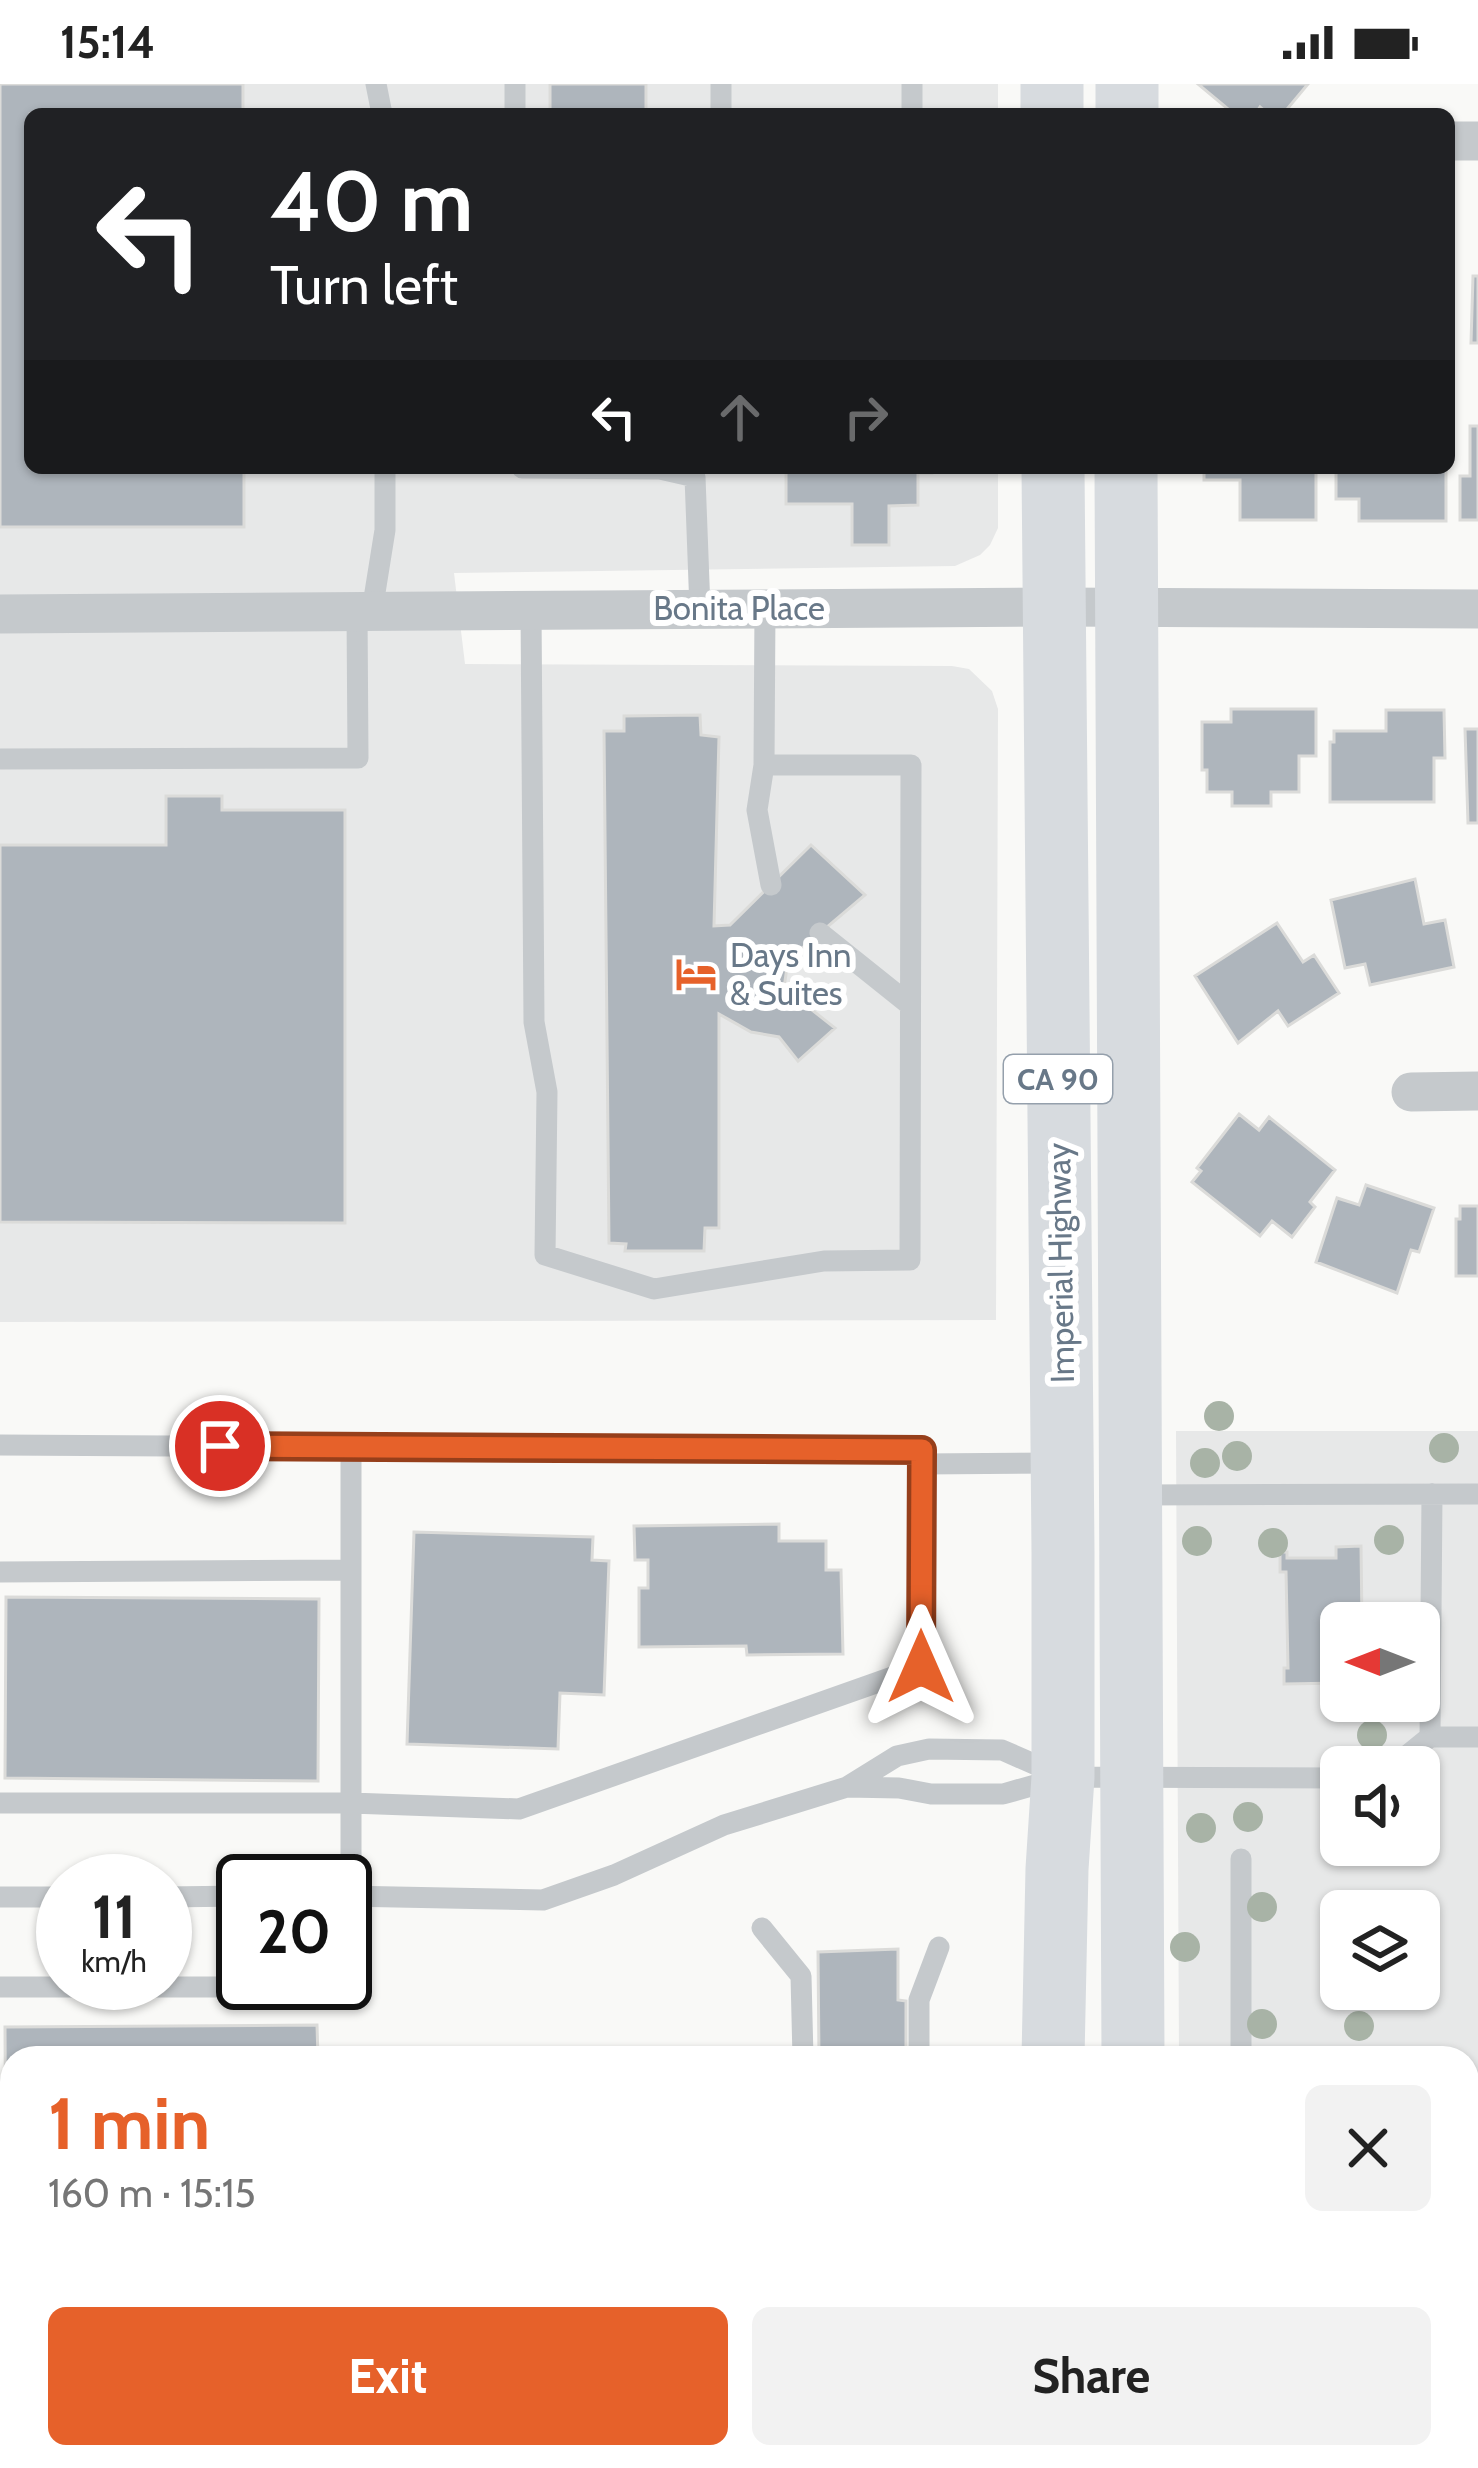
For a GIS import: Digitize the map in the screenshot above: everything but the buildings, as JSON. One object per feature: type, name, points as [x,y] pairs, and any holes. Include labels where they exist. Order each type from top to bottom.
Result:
[{"type":"main road","name":"Imperial Highway","points":[[1053,474],[1064,1777],[1053,2046]]},
{"type":"main road","name":"Imperial Highway","points":[[1126,474],[1133,2046]]},
{"type":"street","name":"Bonita Place","points":[[0,614],[1478,609]]},
{"type":"street","points":[[1412,1092],[1478,1091]]},
{"type":"lane","points":[[0,759],[358,758],[364,611],[385,530],[385,474]]},
{"type":"lane","points":[[695,474],[700,609]]},
{"type":"lane","points":[[765,608],[764,765],[757,810],[771,885]]},
{"type":"lane","points":[[531,610],[534,1022],[548,1092],[545,1255],[654,1289],[824,1261],[910,1260],[911,765],[764,765]]},
{"type":"lane","points":[[820,933],[910,1005]]},
{"type":"lane","points":[[0,1445],[922,1450],[921,1667],[519,1809],[351,1803],[0,1803]]},
{"type":"lane","points":[[349,1854],[351,1447]]},
{"type":"lane","points":[[922,1464],[1062,1463]]},
{"type":"lane","points":[[1430,1738],[1432,1494]]},
{"type":"lane","points":[[1132,1495],[1478,1494]]},
{"type":"lane","points":[[0,1572],[351,1570]]},
{"type":"lane","points":[[1420,1746],[1430,1738],[1478,1738]]},
{"type":"lane","points":[[372,1896],[543,1900],[614,1875],[724,1826],[847,1787],[897,1756],[928,1749],[1002,1750],[1064,1777]]},
{"type":"lane","points":[[847,1787],[899,1788],[931,1795],[1003,1794],[1064,1777],[1320,1778]]},
{"type":"lane","points":[[1241,1859],[1241,2046]]},
{"type":"lane","points":[[0,1897],[36,1897]]},
{"type":"lane","points":[[762,1928],[801,1976],[803,2046]]},
{"type":"lane","points":[[919,2046],[919,2000],[939,1947]]},
{"type":"lane","points":[[0,1987],[216,1987]]},
{"type":"shaded area","points":[[0,84],[998,84],[998,108],[24,108],[24,474],[998,474],[998,528],[980,555],[955,566],[454,573],[465,664],[952,666],[969,669],[992,691],[998,709],[996,1320],[0,1322]]},
{"type":"shaded area","points":[[1176,1431],[1478,1431],[1478,2046],[1179,2046]]},
{"type":"place","name":"Days Inn & Suites","points":[[696,974]]},
{"type":"route","points":[[220,1446],[922,1450],[921,1667]]}]
